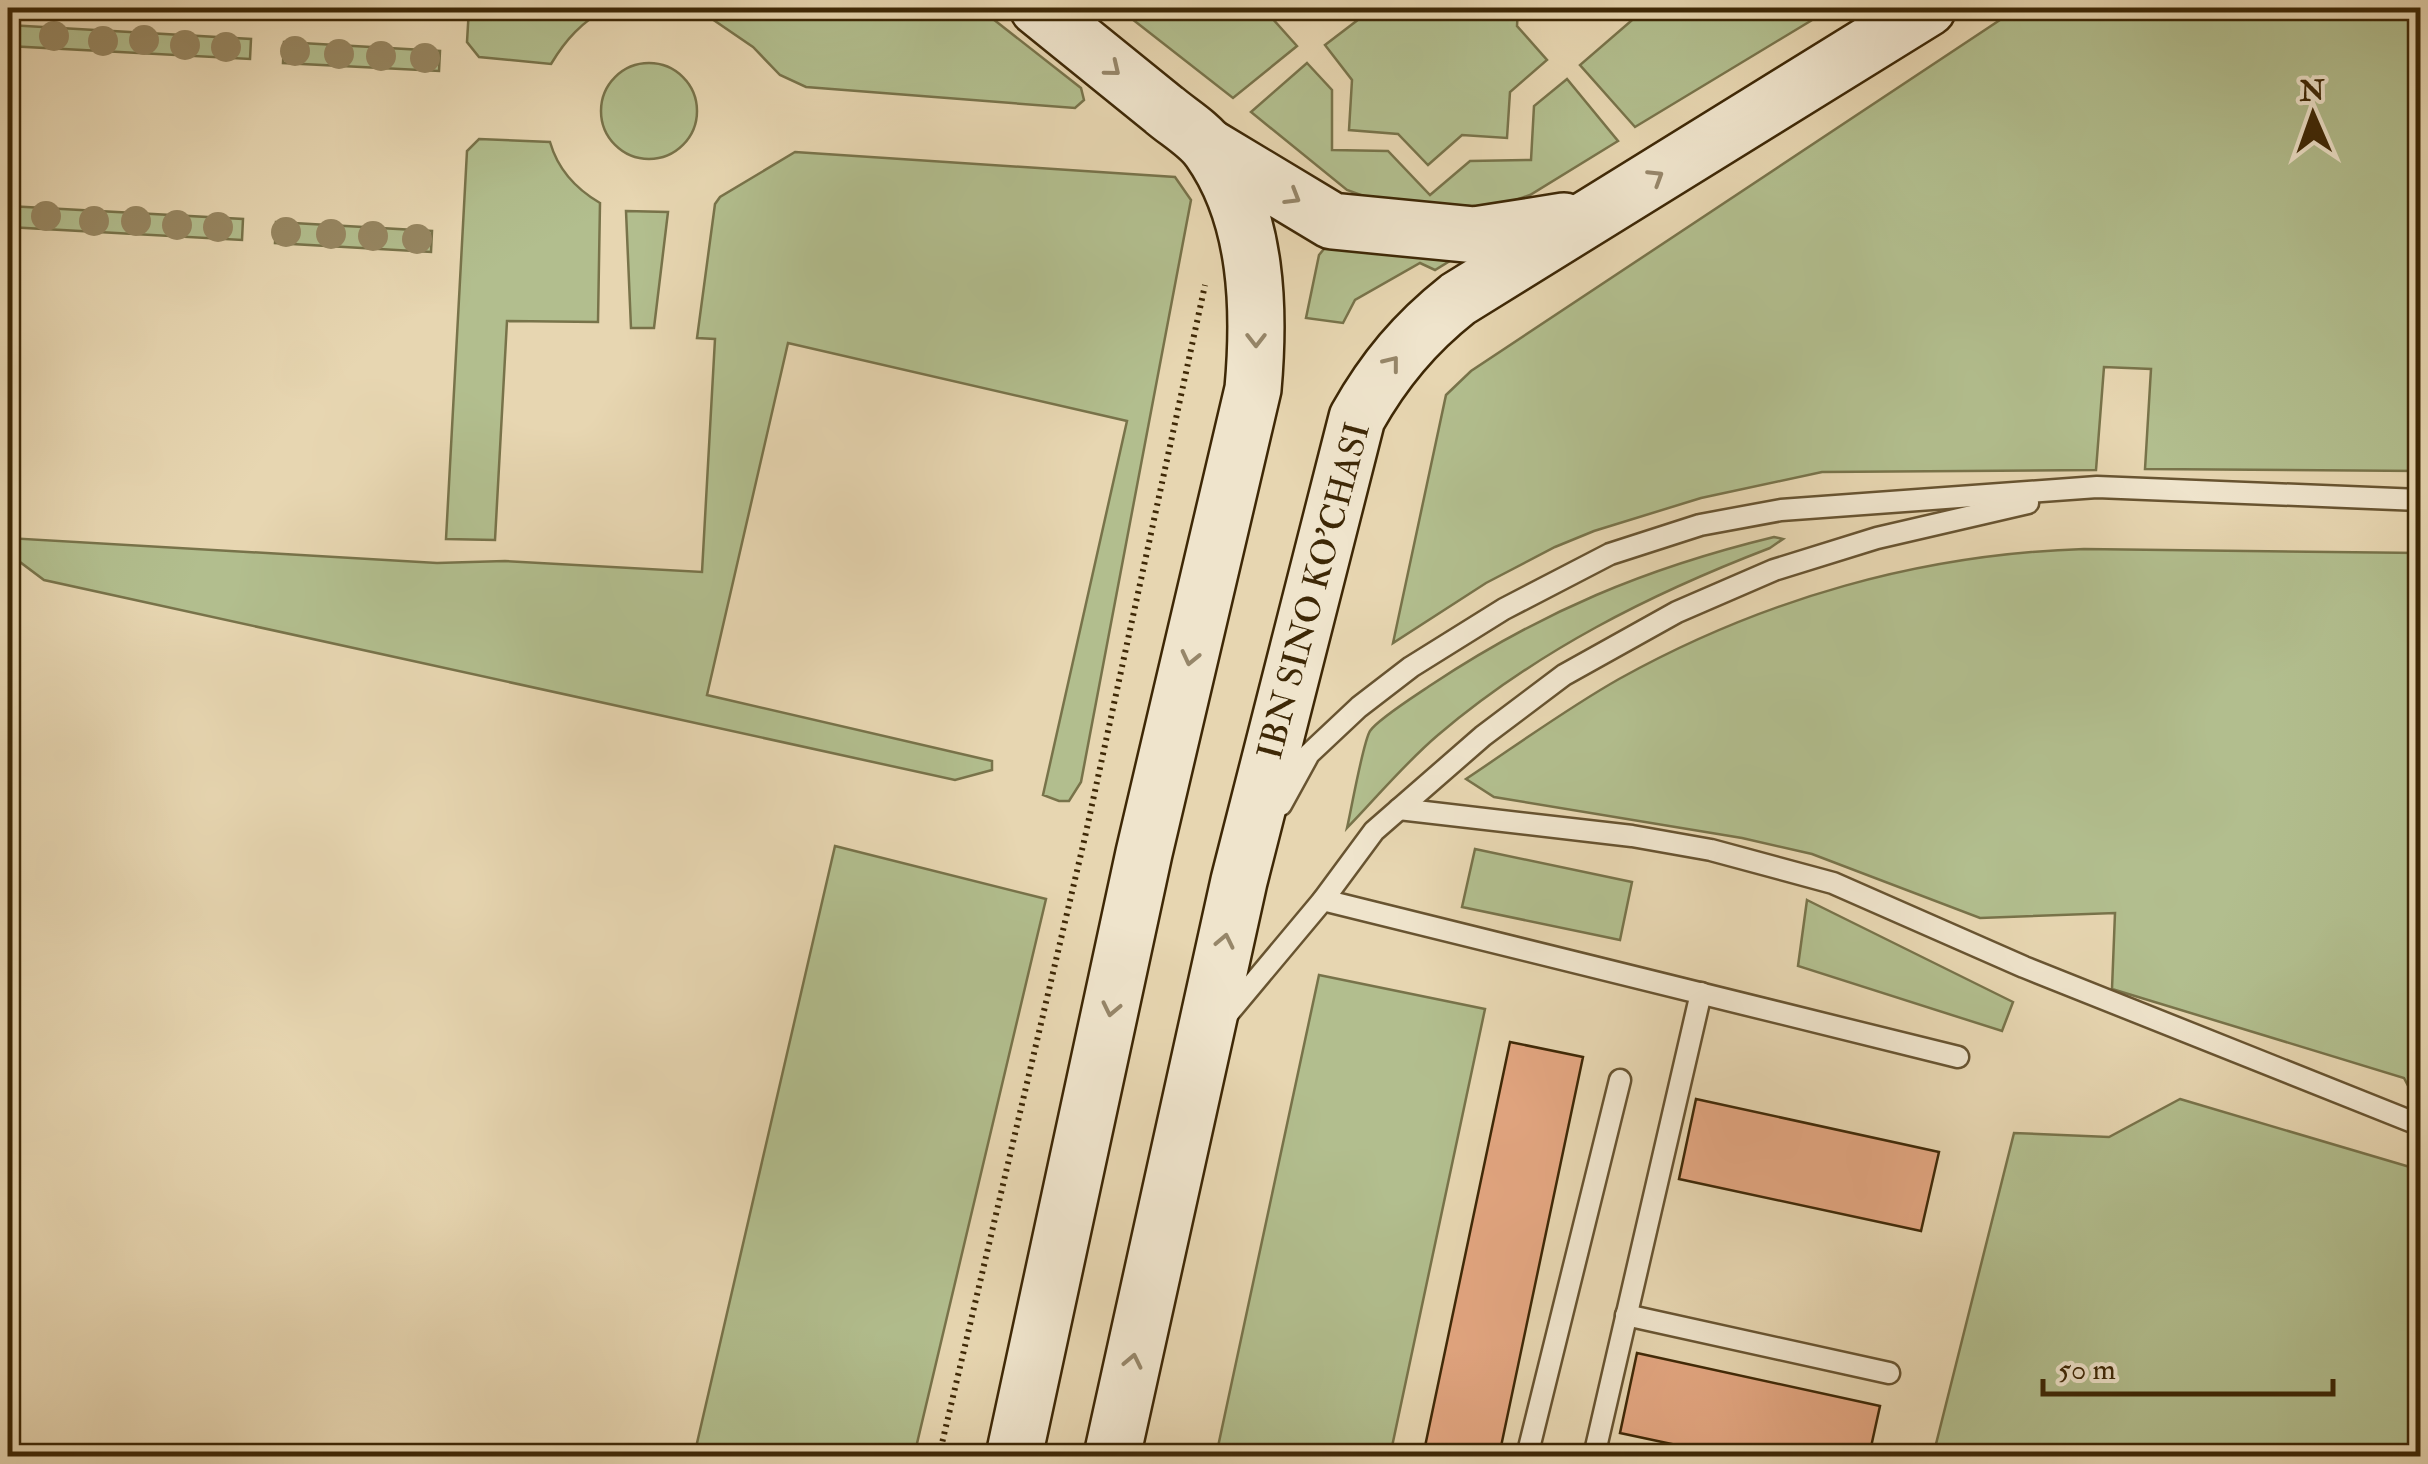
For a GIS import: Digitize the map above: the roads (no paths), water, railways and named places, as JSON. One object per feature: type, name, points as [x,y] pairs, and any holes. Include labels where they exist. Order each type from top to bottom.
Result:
[{"type":"main road","points":[[1038,8],[1209,147],[1332,221],[1476,235],[1592,216]]},
{"type":"main road","name":"IBN SINO KO'CHASI","points":[[1112,1456],[1239,881],[1357,418],[1400,352],[1458,298],[1917,12]]},
{"type":"main road","points":[[1014,1456],[1144,853],[1254,389],[1255,297],[1246,234],[1238,205],[1209,147]]},
{"type":"lane","points":[[1239,881],[1309,754],[1359,707],[1456,637],[1610,554],[1700,526],[1781,510],[2096,487],[2420,500]]},
{"type":"lane","points":[[1203,1044],[1323,900],[1374,831],[1482,736],[1564,675],[1677,612],[1774,570],[1877,538],[2096,487]]},
{"type":"lane","points":[[1399,808],[1632,836],[1711,850],[1818,878],[2024,967],[2420,1125]]},
{"type":"lane","points":[[1323,900],[1958,1057]]},
{"type":"lane","points":[[1594,1456],[1701,993]]},
{"type":"lane","points":[[1527,1456],[1620,1080]]},
{"type":"lane","points":[[1626,1316],[1888,1372]]}]
